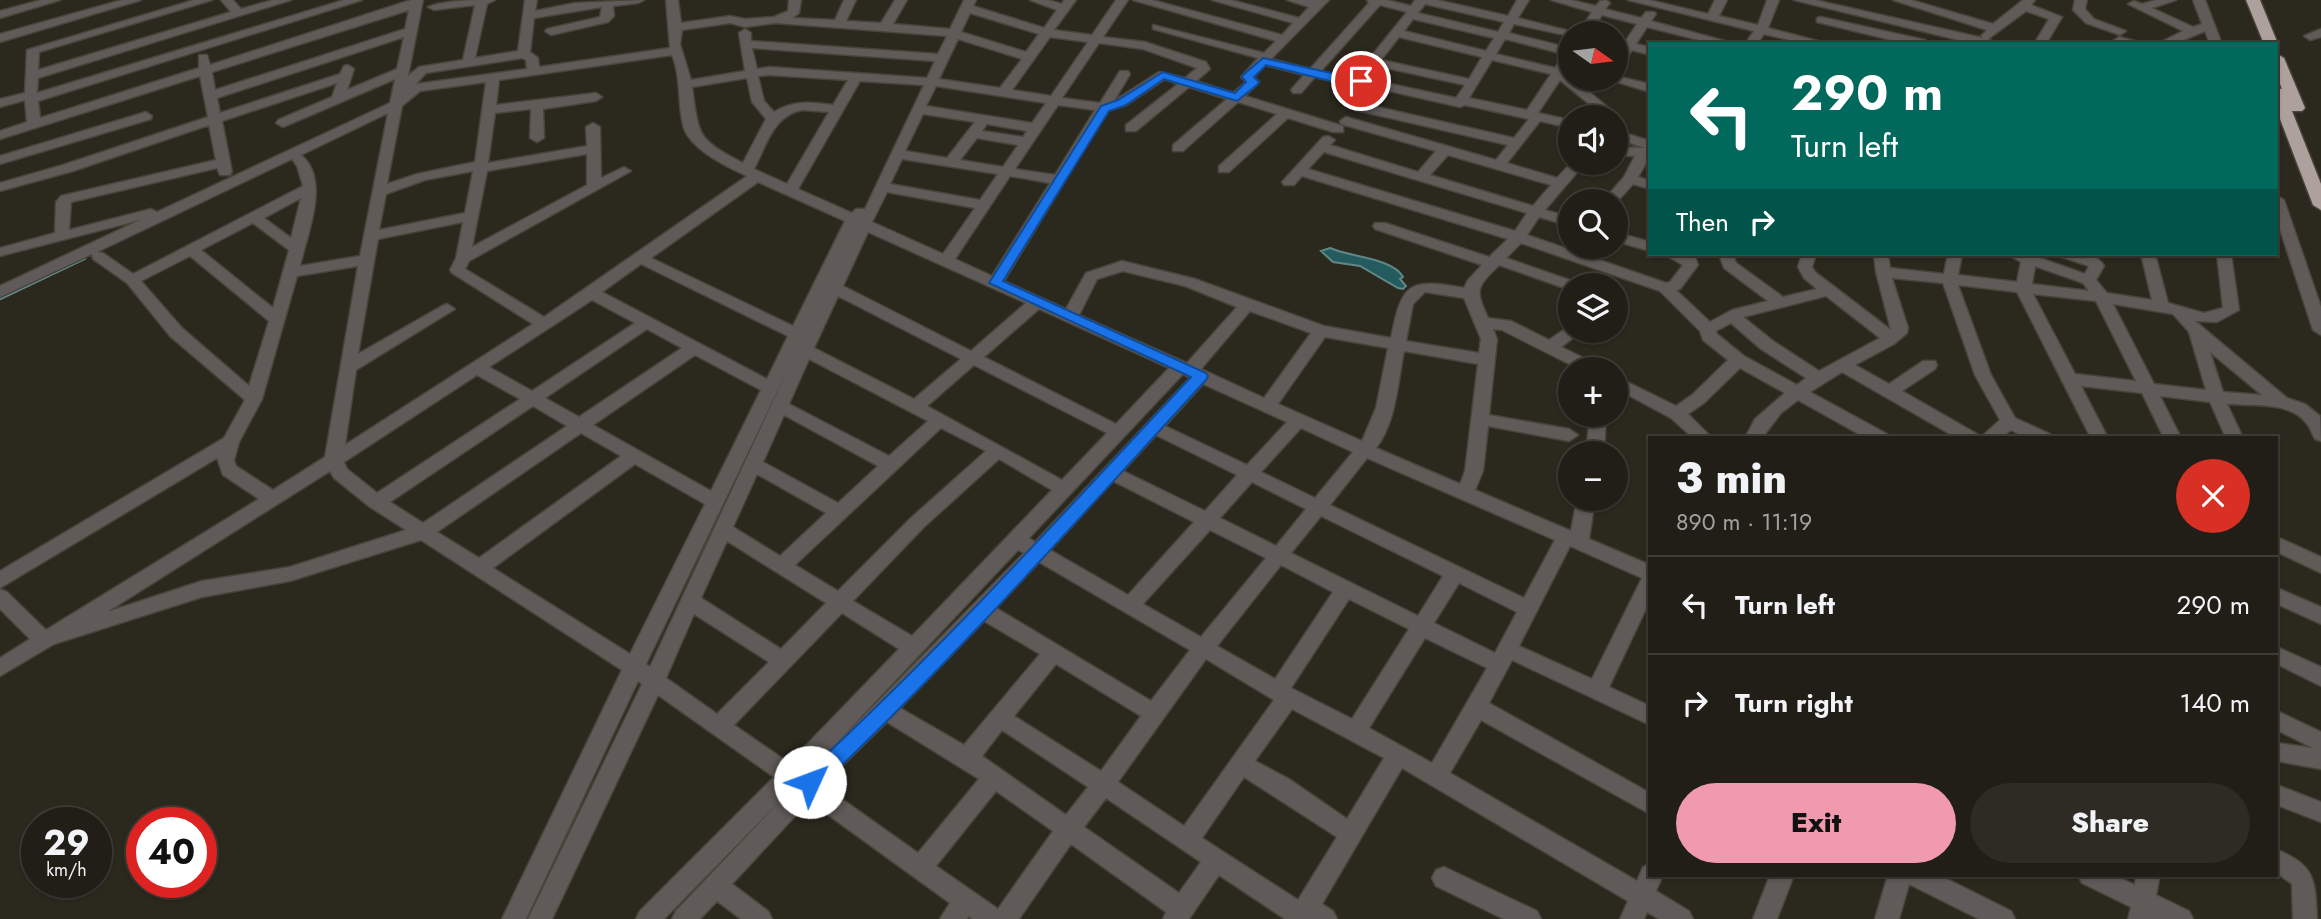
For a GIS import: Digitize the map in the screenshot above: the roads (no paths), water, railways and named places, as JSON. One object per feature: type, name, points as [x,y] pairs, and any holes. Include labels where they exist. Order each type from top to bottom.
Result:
[{"type":"highway","points":[[2240,0],[2257,42]]},
{"type":"highway","points":[[2253,0],[2270,42]]},
{"type":"highway","points":[[2278,60],[2321,165]]},
{"type":"highway","points":[[2278,95],[2321,205]]},
{"type":"street","points":[[0,9],[33,0]]},
{"type":"street","points":[[0,15],[54,0]]},
{"type":"street","points":[[0,38],[135,0]]},
{"type":"street","points":[[227,0],[239,14]]},
{"type":"street","points":[[32,76],[285,0]]},
{"type":"street","points":[[0,103],[31,97],[356,0]]},
{"type":"street","points":[[524,54],[531,0]]},
{"type":"street","points":[[529,16],[638,0]]},
{"type":"street","points":[[674,0],[674,44],[683,67],[692,131],[710,151],[790,191],[1298,420],[1648,572]]},
{"type":"street","points":[[776,20],[793,13],[795,0]]},
{"type":"street","points":[[839,24],[850,0]]},
{"type":"street","points":[[885,27],[901,0]]},
{"type":"street","points":[[1004,92],[1067,4],[1036,0]]},
{"type":"street","points":[[946,261],[1122,0]]},
{"type":"street","points":[[1139,0],[1175,4],[1284,39]]},
{"type":"street","points":[[1218,0],[1301,22]]},
{"type":"street","points":[[1293,0],[1320,3]]},
{"type":"street","points":[[1297,90],[1375,0],[1417,6],[1517,10]]},
{"type":"street","points":[[1473,0],[1517,10],[1558,27]]},
{"type":"street","points":[[1557,0],[1601,7],[1645,22],[1722,42]]},
{"type":"street","points":[[1634,0],[1657,3],[1810,42]]},
{"type":"street","points":[[1712,18],[1721,0]]},
{"type":"street","points":[[1752,42],[1762,29],[1773,0]]},
{"type":"street","points":[[1800,0],[1829,3],[1981,42]]},
{"type":"street","points":[[2007,0],[2026,4],[2056,17],[2041,42]]},
{"type":"street","points":[[2081,0],[2079,10],[2090,22],[2190,30]]},
{"type":"street","points":[[2128,23],[2171,0]]},
{"type":"street","points":[[2199,0],[2215,42]]},
{"type":"street","points":[[34,125],[31,97],[33,50],[197,1],[201,47],[221,163],[229,184]]},
{"type":"street","points":[[434,7],[485,1],[468,63]]},
{"type":"street","points":[[1907,1],[1952,11],[1994,28]]},
{"type":"street","points":[[417,2],[394,109],[347,368],[334,459],[340,473],[376,502],[634,667],[920,868],[959,910],[992,919]]},
{"type":"street","points":[[0,135],[417,2]]},
{"type":"street","points":[[551,31],[604,20],[608,16],[607,3]]},
{"type":"street","points":[[1178,148],[1253,82],[1247,77],[1320,3]]},
{"type":"street","points":[[1648,51],[1629,46],[1657,3]]},
{"type":"street","points":[[1814,42],[1829,3]]},
{"type":"street","points":[[540,919],[654,681],[780,406],[801,342],[859,222],[882,189],[968,4],[1047,33],[1144,46],[1202,65],[1204,69],[1131,128]]},
{"type":"street","points":[[1144,46],[1175,4]]},
{"type":"street","points":[[1986,42],[1994,28],[2026,4]]},
{"type":"street","points":[[1417,6],[1346,97],[1360,107],[1517,144]]},
{"type":"street","points":[[1417,6],[1501,36],[1558,50]]},
{"type":"street","points":[[1157,27],[1312,73],[1460,103],[1517,10]]},
{"type":"street","points":[[676,27],[730,19],[745,23],[776,20],[945,31],[1029,57]]},
{"type":"street","points":[[1821,20],[1916,42]]},
{"type":"street","points":[[745,23],[745,44],[758,102],[773,120]]},
{"type":"street","points":[[2169,42],[2190,30],[2209,25]]},
{"type":"street","points":[[210,96],[411,30]]},
{"type":"street","points":[[1396,33],[1558,72],[1517,144],[1498,166]]},
{"type":"street","points":[[298,41],[314,61]]},
{"type":"street","points":[[745,44],[943,58]]},
{"type":"street","points":[[338,99],[354,49]]},
{"type":"street","points":[[39,279],[98,256],[289,143],[394,109],[416,88],[676,51]]},
{"type":"street","points":[[409,92],[409,84],[418,71],[524,54],[532,58],[533,72]]},
{"type":"street","points":[[1375,62],[1472,83]]},
{"type":"street","points":[[0,299],[229,184],[289,143],[338,99],[404,70]]},
{"type":"street","points":[[684,85],[751,73],[776,72],[932,82],[1105,108],[1122,102],[1163,75],[1286,113],[1445,150],[1560,183]]},
{"type":"street","points":[[995,283],[1124,74]]},
{"type":"street","points":[[0,187],[346,76]]},
{"type":"street","points":[[494,78],[463,258],[457,270],[544,323]]},
{"type":"street","points":[[790,191],[855,78]]},
{"type":"street","points":[[1628,81],[1648,84]]},
{"type":"street","points":[[146,89],[146,116],[153,139]]},
{"type":"street","points":[[1581,91],[1598,105]]},
{"type":"street","points":[[1594,102],[1600,91]]},
{"type":"street","points":[[489,110],[596,97]]},
{"type":"street","points":[[272,498],[229,470],[225,460],[230,442],[254,399],[290,272],[310,188],[304,166],[289,143],[276,99]]},
{"type":"street","points":[[1462,100],[1558,121]]},
{"type":"street","points":[[0,668],[334,459],[591,293],[751,173],[773,120],[788,109],[799,105],[837,109]]},
{"type":"street","points":[[537,106],[537,138]]},
{"type":"street","points":[[1360,107],[1294,177],[1518,237],[1665,288],[1708,329],[1709,336],[1714,341],[1738,360],[1798,392],[1859,432]]},
{"type":"street","points":[[918,109],[1036,128]]},
{"type":"street","points":[[1224,169],[1286,113]]},
{"type":"street","points":[[0,160],[146,116]]},
{"type":"street","points":[[951,162],[984,119]]},
{"type":"street","points":[[593,127],[594,187]]},
{"type":"street","points":[[973,133],[1026,142]]},
{"type":"street","points":[[1628,134],[1648,150]]},
{"type":"street","points":[[1322,147],[1558,219]]},
{"type":"street","points":[[380,191],[422,177],[594,149]]},
{"type":"street","points":[[1421,177],[1445,150]]},
{"type":"street","points":[[1628,151],[1648,150]]},
{"type":"street","points":[[1621,189],[1648,150]]},
{"type":"street","points":[[897,154],[1060,180]]},
{"type":"street","points":[[62,235],[63,202],[66,199],[221,163]]},
{"type":"street","points":[[463,258],[624,171]]},
{"type":"street","points":[[1463,492],[1474,471],[1489,340],[1470,294],[1474,283],[1518,237],[1535,212],[1567,175]]},
{"type":"street","points":[[1630,179],[1648,184]]},
{"type":"street","points":[[132,280],[310,188]]},
{"type":"street","points":[[882,189],[984,205]]},
{"type":"street","points":[[2278,203],[2321,330]]},
{"type":"street","points":[[0,252],[140,215],[165,214]]},
{"type":"street","points":[[371,236],[471,216]]},
{"type":"street","points":[[254,217],[296,248]]},
{"type":"street","points":[[514,919],[770,388],[835,288],[859,222]]},
{"type":"street","points":[[1380,226],[1558,281]]},
{"type":"street","points":[[1628,239],[1648,245]]},
{"type":"street","points":[[192,250],[277,320]]},
{"type":"street","points":[[98,256],[132,280],[176,332],[254,399]]},
{"type":"street","points":[[1665,288],[1675,286],[1691,265],[1690,260],[1677,256]]},
{"type":"street","points":[[1727,256],[1729,265],[1779,302]]},
{"type":"street","points":[[1809,256],[1807,271],[1889,337]]},
{"type":"street","points":[[1754,436],[1771,413],[1798,392],[1899,333],[1900,328],[1879,256]]},
{"type":"street","points":[[1955,256],[1950,279],[1951,291],[1983,375],[2009,422],[2040,436]]},
{"type":"street","points":[[2024,256],[2023,289],[2072,379],[2099,436]]},
{"type":"street","points":[[2027,256],[2088,280],[2102,297],[2172,436]]},
{"type":"street","points":[[2073,256],[2096,263],[2097,266],[2088,280]]},
{"type":"street","points":[[2148,256],[2161,306]]},
{"type":"street","points":[[1883,272],[2102,297],[2161,306],[2204,318],[2217,317],[2231,310],[2224,256]]},
{"type":"street","points":[[640,258],[998,450],[1067,485],[1091,493]]},
{"type":"street","points":[[290,272],[366,260]]},
{"type":"street","points":[[1070,317],[1091,276],[1117,266],[1190,282],[1247,306],[1321,331],[1486,360]]},
{"type":"street","points":[[1005,919],[1203,648],[1374,438],[1379,427],[1406,302],[1421,288],[1432,287],[1470,294]]},
{"type":"street","points":[[835,288],[974,357],[1111,439],[1124,457]]},
{"type":"street","points":[[1708,329],[1732,316],[1830,290]]},
{"type":"street","points":[[591,293],[770,388]]},
{"type":"street","points":[[916,407],[1038,302]]},
{"type":"street","points":[[648,919],[798,783],[885,710],[1153,427],[1190,371],[1247,306]]},
{"type":"street","points":[[347,368],[447,309]]},
{"type":"street","points":[[2180,313],[2196,333],[2243,368],[2281,402]]},
{"type":"street","points":[[1732,316],[1767,345],[1819,379]]},
{"type":"street","points":[[376,502],[646,323]]},
{"type":"street","points":[[1483,323],[1505,326],[1569,357]]},
{"type":"street","points":[[1267,406],[1321,331]]},
{"type":"street","points":[[2196,333],[2216,397],[2234,436]]},
{"type":"street","points":[[1550,347],[1558,342]]},
{"type":"street","points":[[43,640],[202,589],[290,574],[423,532],[694,348]]},
{"type":"street","points":[[1677,414],[1698,399],[1738,360]]},
{"type":"street","points":[[1843,365],[1966,436]]},
{"type":"street","points":[[1889,392],[1928,366]]},
{"type":"street","points":[[476,367],[715,501]]},
{"type":"street","points":[[684,919],[929,628],[1111,439],[1190,371]]},
{"type":"street","points":[[2072,379],[2151,390],[2281,402],[2299,408],[2314,420],[2321,435]]},
{"type":"street","points":[[1628,388],[1677,414],[1702,436]]},
{"type":"street","points":[[780,406],[891,465]]},
{"type":"street","points":[[781,566],[940,419]]},
{"type":"street","points":[[1479,419],[1569,435]]},
{"type":"street","points":[[1131,604],[1298,420]]},
{"type":"street","points":[[1991,436],[2009,422]]},
{"type":"street","points":[[1153,427],[1527,608]]},
{"type":"street","points":[[0,580],[230,442]]},
{"type":"street","points":[[718,727],[918,522],[998,450]]},
{"type":"street","points":[[479,568],[635,455]]},
{"type":"street","points":[[753,464],[839,512]]},
{"type":"street","points":[[1110,472],[1421,628],[1597,690],[1648,715]]},
{"type":"street","points":[[1436,777],[1477,707],[1527,608],[1573,538],[1582,511]]},
{"type":"street","points":[[723,530],[913,647]]},
{"type":"street","points":[[1015,539],[1283,694],[1647,886],[1681,919]]},
{"type":"street","points":[[2278,544],[2321,566]]},
{"type":"street","points":[[1356,731],[1455,573]]},
{"type":"street","points":[[1597,690],[1648,584]]},
{"type":"street","points":[[1188,839],[1239,764],[1345,590]]},
{"type":"street","points":[[2278,596],[2321,616]]},
{"type":"street","points":[[0,597],[43,640]]},
{"type":"street","points":[[690,601],[782,660]]},
{"type":"street","points":[[981,609],[1154,713]]},
{"type":"street","points":[[929,628],[947,645]]},
{"type":"street","points":[[967,758],[1002,719],[1053,653]]},
{"type":"street","points":[[2278,656],[2321,677]]},
{"type":"street","points":[[1477,707],[1648,803]]},
{"type":"street","points":[[885,710],[967,758],[1068,830],[1178,914],[1215,861]]},
{"type":"street","points":[[1002,719],[1105,783],[1188,839],[1215,861],[1308,916],[1350,833],[1397,756]]},
{"type":"street","points":[[2278,720],[2321,742]]},
{"type":"street","points":[[2278,752],[2321,759]]},
{"type":"street","points":[[1239,764],[1275,782],[1350,833]]},
{"type":"street","points":[[920,868],[994,777]]},
{"type":"street","points":[[2278,795],[2321,812]]},
{"type":"street","points":[[2278,861],[2302,876],[2305,919]]},
{"type":"street","points":[[1444,877],[1529,919]]},
{"type":"street","points":[[1765,919],[1781,877]]},
{"type":"street","points":[[1887,919],[1899,877]]},
{"type":"street","points":[[1919,877],[2003,919]]},
{"type":"street","points":[[2093,877],[2142,910],[2181,919]]},
{"type":"street","points":[[2142,910],[2148,877]]},
{"type":"street","points":[[715,885],[760,919]]},
{"type":"street","points":[[1632,919],[1647,886]]},
{"type":"water","points":[[1330,248],[1390,266],[1403,277],[1400,279],[1406,286],[1403,289],[1398,288],[1360,266],[1333,262],[1321,251]]},
{"type":"waterway","points":[[0,298],[84,258]]}]
